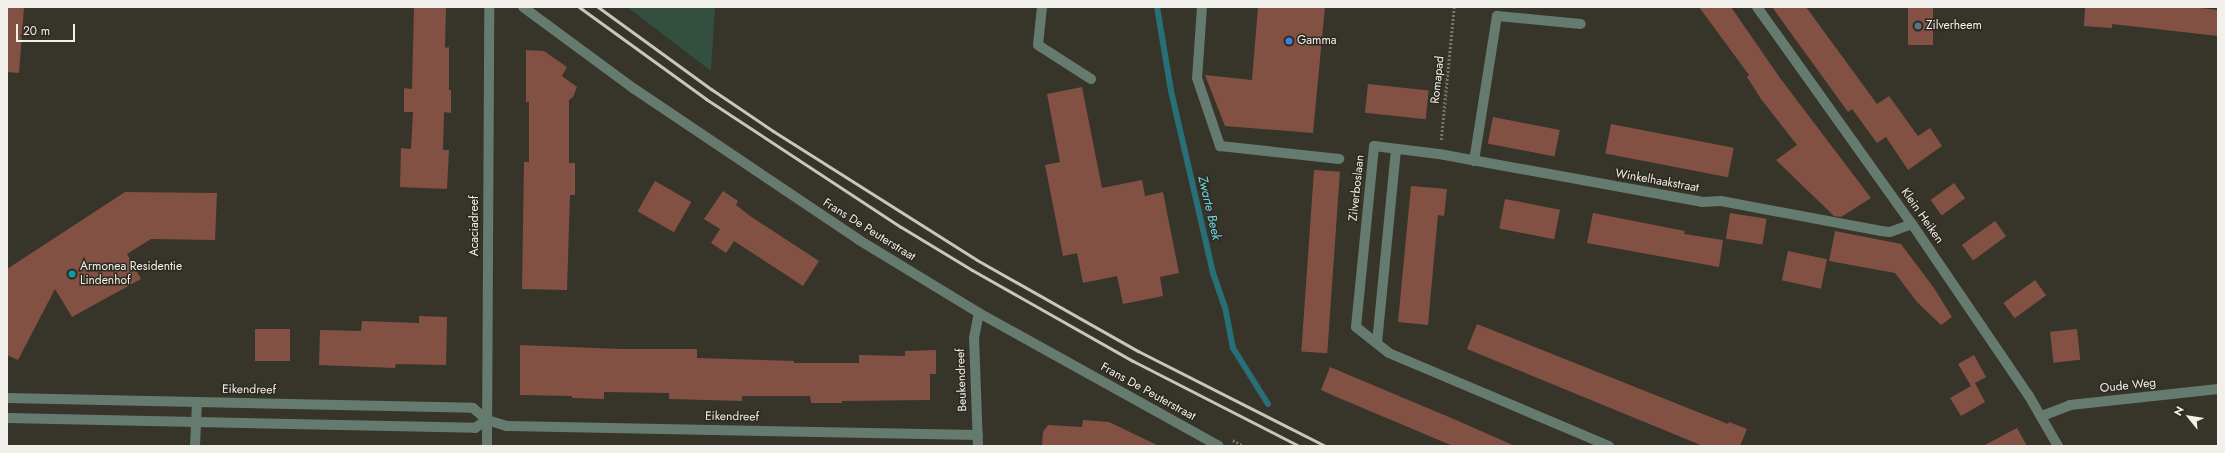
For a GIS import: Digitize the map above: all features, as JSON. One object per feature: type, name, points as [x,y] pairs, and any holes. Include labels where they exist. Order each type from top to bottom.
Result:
[{"type":"street","name":"Acaciadreef","points":[[487,446],[489,7]]},
{"type":"street","name":"Frans De Peuterstraat","points":[[523,7],[633,88],[859,240],[979,313],[1218,446]]},
{"type":"street","points":[[1042,7],[1038,46],[1091,79]]},
{"type":"street","points":[[1202,7],[1197,78],[1220,146],[1340,159]]},
{"type":"street","name":"Klein Heiken","points":[[1757,7],[1912,224],[2042,416],[2058,446]]},
{"type":"street","points":[[1474,160],[1497,16],[1581,24]]},
{"type":"street","name":"Zilverboslaan","points":[[1396,149],[1374,146],[1356,328],[1377,343],[1389,354],[1609,446]]},
{"type":"street","points":[[1377,343],[1396,149]]},
{"type":"street","name":"Winkelhaakstraat","points":[[1396,149],[1474,160],[1702,202],[1721,201],[1881,231],[1890,232],[1912,224]]},
{"type":"street","name":"Beukendreef","points":[[978,446],[974,338],[979,313]]},
{"type":"street","name":"Oude Weg","points":[[2042,416],[2070,405],[2218,389]]},
{"type":"street","name":"Eikendreef","points":[[7,398],[473,408],[487,420],[507,426],[978,435]]},
{"type":"street","points":[[195,446],[197,402]]},
{"type":"street","points":[[7,418],[475,428],[487,420]]},
{"type":"path","name":"Romapad","points":[[1439,154],[1454,7]]},
{"type":"path","points":[[1229,438],[1243,446]]},
{"type":"green space","points":[[627,7],[715,7],[711,71]]},
{"type":"building","points":[[7,7],[24,7],[19,73],[7,72]]},
{"type":"building","points":[[414,7],[446,7],[445,48],[449,47],[449,90],[451,90],[451,113],[444,112],[443,150],[449,150],[447,189],[400,187],[401,148],[411,149],[413,112],[404,112],[404,88],[412,89]]},
{"type":"building","name":"Gamma","points":[[1258,7],[1325,7],[1313,133],[1225,126],[1205,75],[1252,80]]},
{"type":"building","points":[[1699,7],[1731,7],[1780,78],[1871,198],[1841,217],[1834,216],[1776,160],[1797,145],[1761,99],[1747,77],[1749,75]]},
{"type":"building","points":[[1772,7],[1806,7],[1877,104],[1889,96],[1918,136],[1930,128],[1942,146],[1908,170],[1886,137],[1877,143],[1852,109],[1848,112]]},
{"type":"building","name":"Zilverheem","points":[[1908,7],[1933,7],[1933,45],[1908,45]]},
{"type":"building","points":[[2085,7],[2190,7],[2218,10],[2218,36],[2112,24],[2112,28],[2084,26]]},
{"type":"building","points":[[526,50],[544,51],[567,67],[562,76],[577,87],[573,97],[569,100],[569,163],[575,163],[575,195],[570,195],[567,290],[522,289],[524,162],[529,162],[529,102],[526,102]]},
{"type":"building","points":[[1368,84],[1429,90],[1426,119],[1365,113]]},
{"type":"building","points":[[1082,87],[1102,188],[1142,180],[1145,196],[1163,192],[1179,273],[1160,277],[1163,296],[1123,304],[1117,276],[1083,283],[1077,253],[1063,256],[1045,165],[1060,162],[1047,94]]},
{"type":"building","points":[[1493,117],[1560,130],[1555,156],[1488,144]]},
{"type":"building","points":[[1611,124],[1734,148],[1728,177],[1605,153]]},
{"type":"building","points":[[1314,170],[1340,172],[1327,353],[1301,352]]},
{"type":"building","points":[[655,181],[691,202],[674,232],[638,211]]},
{"type":"building","points":[[1954,183],[1965,198],[1942,215],[1931,200]]},
{"type":"building","points":[[1411,186],[1447,189],[1444,216],[1438,215],[1428,325],[1398,322]]},
{"type":"building","points":[[723,191],[738,201],[736,205],[750,216],[819,261],[803,286],[734,241],[726,253],[711,243],[720,229],[704,219]]},
{"type":"building","name":"Armonea Residentie Lindenhof","points":[[125,192],[217,193],[215,240],[151,239],[127,254],[141,279],[72,317],[55,289],[18,360],[7,355],[7,269]]},
{"type":"building","points":[[1505,199],[1560,210],[1554,239],[1499,228]]},
{"type":"building","points":[[1593,213],[1685,231],[1684,234],[1723,240],[1719,267],[1587,243]]},
{"type":"building","points":[[1730,213],[1767,219],[1762,244],[1726,239]]},
{"type":"building","points":[[1995,221],[2006,236],[1973,260],[1962,245]]},
{"type":"building","points":[[1835,231],[1901,244],[1934,288],[1952,317],[1941,325],[1917,302],[1895,273],[1829,261]]},
{"type":"building","points":[[1788,251],[1827,259],[1821,289],[1782,280]]},
{"type":"building","points":[[2035,280],[2046,295],[2015,318],[2003,303]]},
{"type":"building","points":[[419,316],[447,317],[446,365],[396,364],[395,368],[319,365],[320,330],[361,331],[362,321],[419,323]]},
{"type":"building","points":[[1477,324],[1728,424],[1729,422],[1747,429],[1740,446],[1703,446],[1467,349]]},
{"type":"building","points":[[255,329],[290,329],[290,361],[255,361]]},
{"type":"building","points":[[2077,329],[2080,360],[2053,363],[2050,332]]},
{"type":"building","points":[[520,345],[621,349],[697,349],[697,358],[794,361],[794,363],[859,363],[859,355],[905,356],[905,351],[936,350],[936,374],[930,374],[930,400],[842,401],[842,403],[811,403],[810,396],[742,396],[742,401],[669,399],[669,393],[604,392],[604,399],[572,398],[572,396],[520,395]]},
{"type":"building","points":[[1974,355],[1986,377],[1975,383],[1985,402],[1961,416],[1950,398],[1971,386],[1958,364]]},
{"type":"building","points":[[1330,367],[1515,446],[1453,446],[1339,398],[1321,390]]},
{"type":"building","points":[[1083,420],[1109,422],[1159,446],[1042,446],[1043,432],[1048,425],[1082,427]]},
{"type":"building","points":[[2017,428],[2027,446],[1983,446]]},
{"type":"waterway","name":"Zwarte Beek","points":[[1157,7],[1171,91],[1213,273],[1225,307],[1233,348],[1268,404]]},
{"type":"railway","points":[[579,7],[706,99],[901,227],[972,270],[1133,361],[1299,446]]},
{"type":"railway","points":[[598,7],[711,89],[773,131],[977,260],[1138,351],[1325,446]]},
{"type":"place","name":"Zilverheem","points":[[1918,26]]},
{"type":"place","name":"Gamma","points":[[1289,41]]},
{"type":"place","name":"Armonea Residentie Lindenhof","points":[[72,274]]}]
